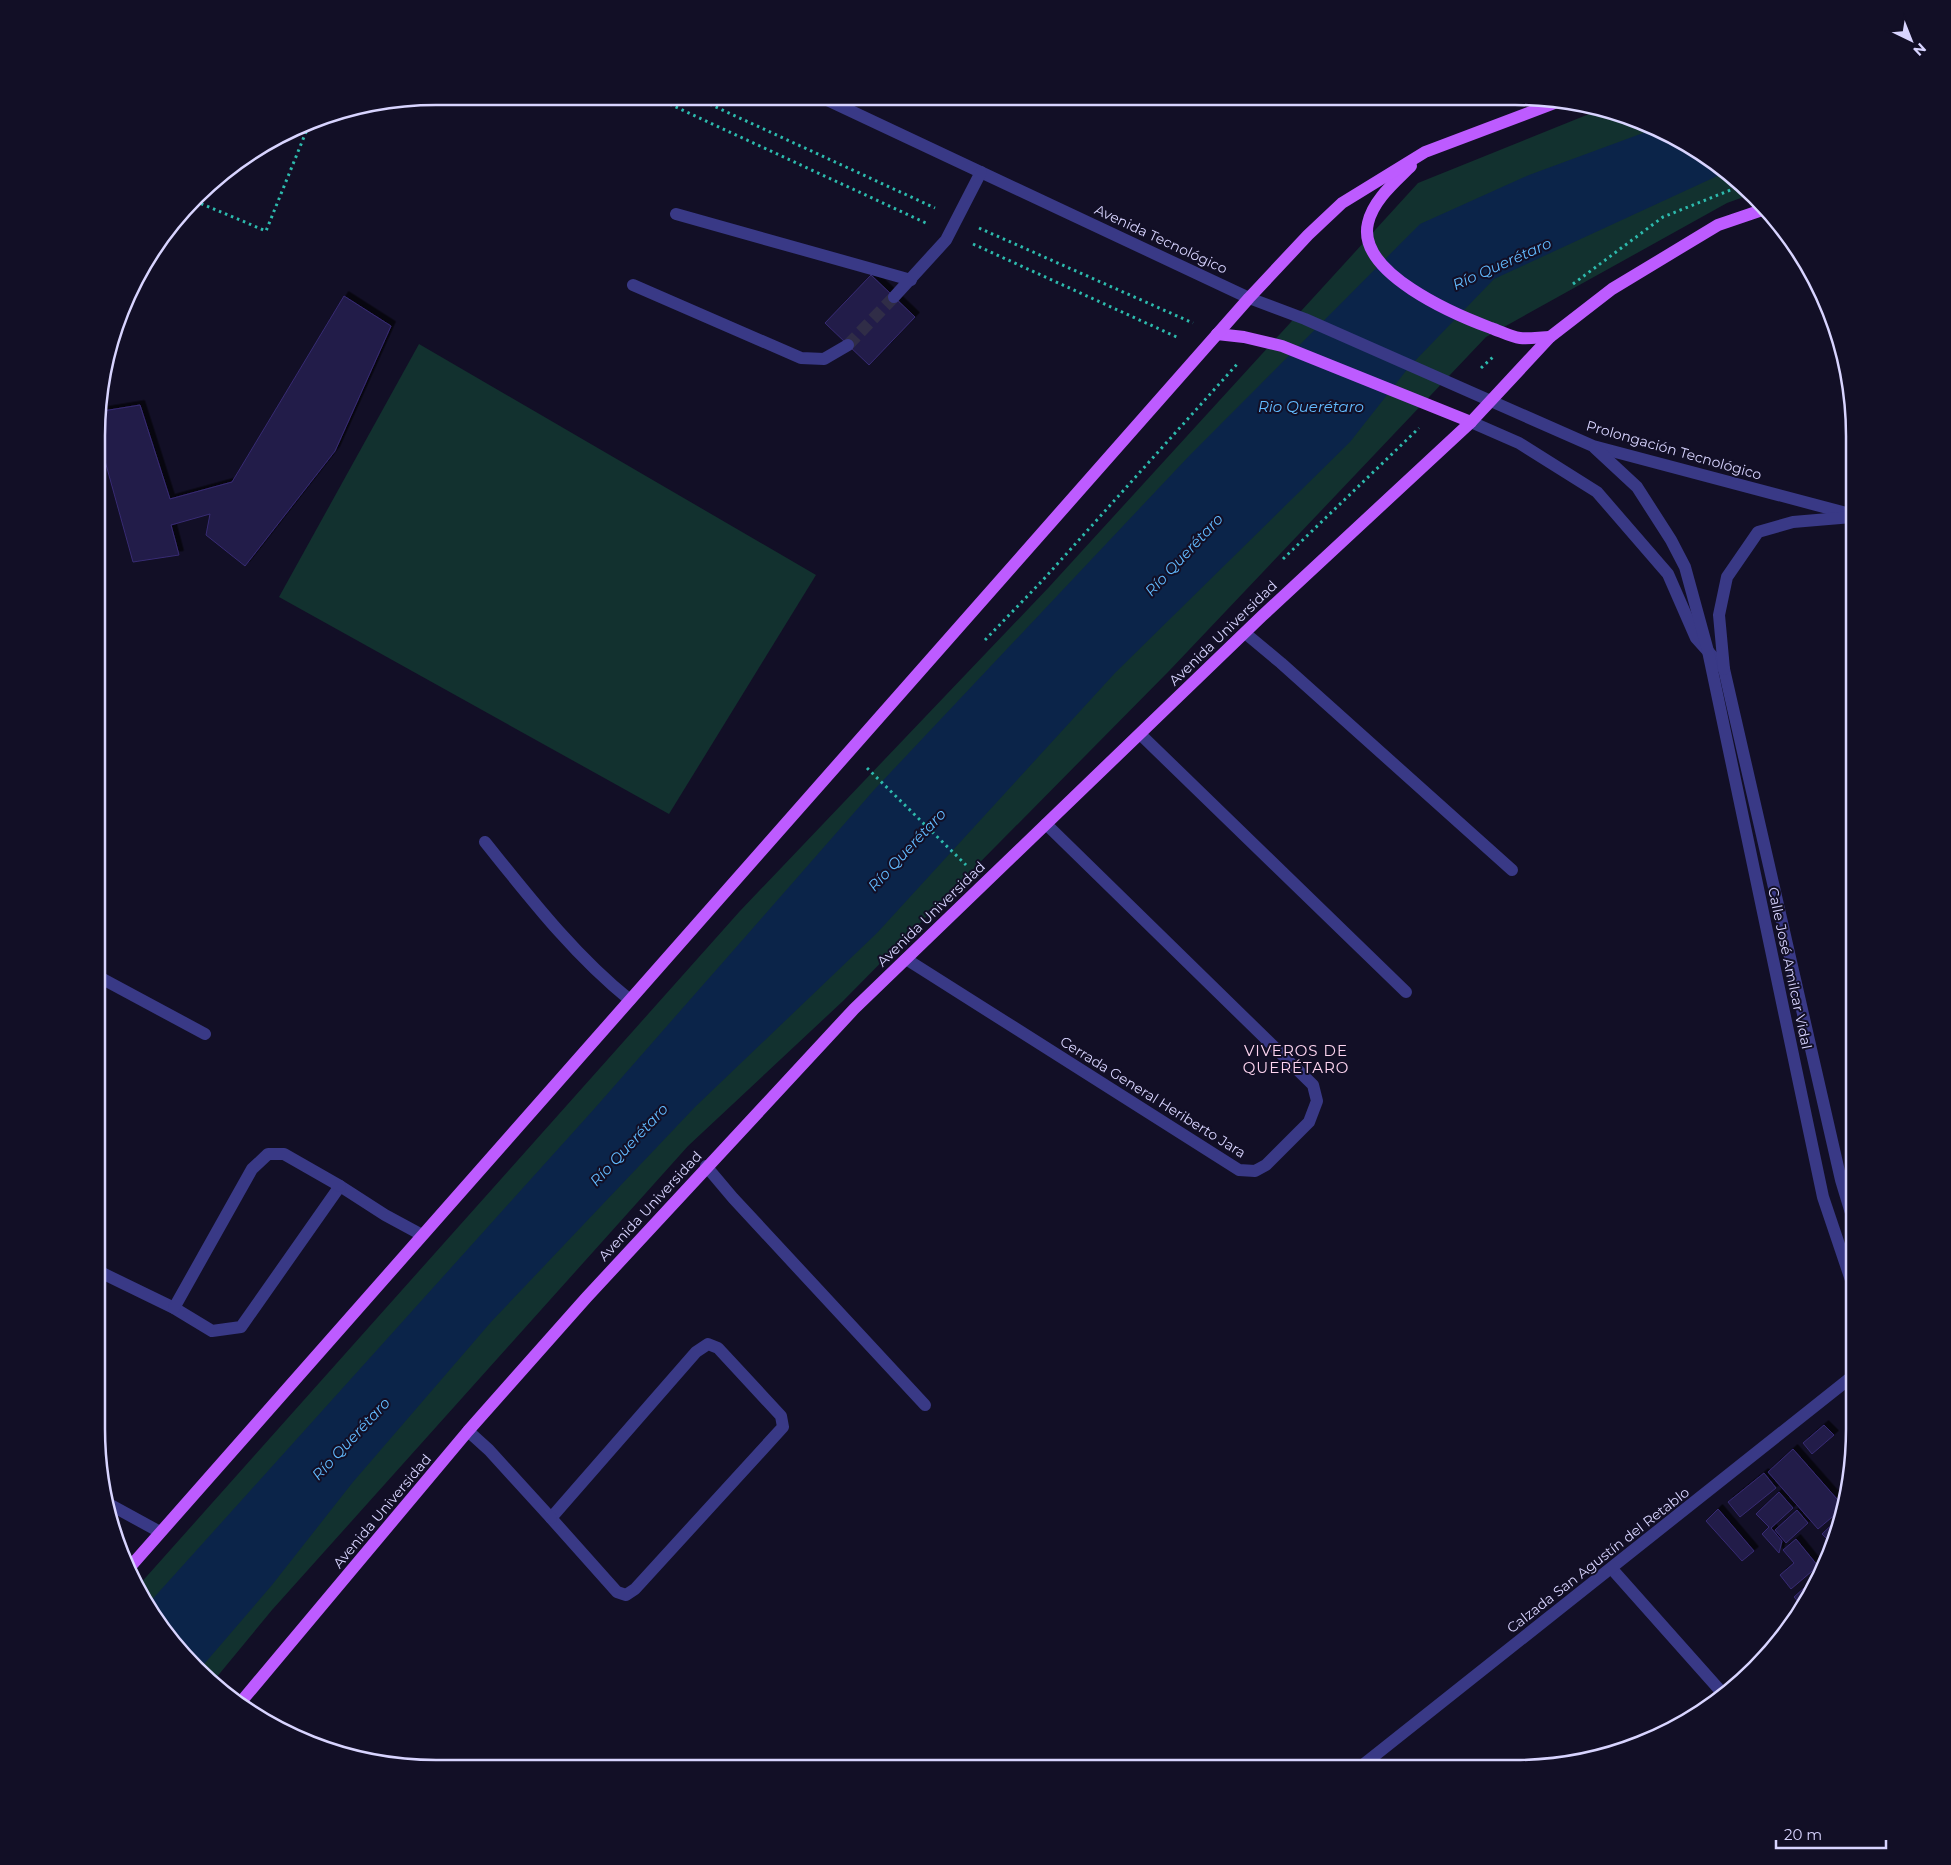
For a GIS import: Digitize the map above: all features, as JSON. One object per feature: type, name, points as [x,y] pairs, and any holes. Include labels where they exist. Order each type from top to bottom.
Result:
[{"type":"main road","points":[[133,1563],[1217,334],[1308,235],[1342,203],[1425,152],[1545,107]]},
{"type":"main road","points":[[1425,152],[1383,194],[1367,225],[1369,241],[1374,253],[1394,277],[1439,306],[1519,338],[1550,337]]},
{"type":"main road","name":"Avenida Universidad","points":[[244,1699],[468,1431],[706,1166],[854,1009],[1245,633],[1471,422],[1550,337],[1612,289],[1718,225],[1758,212]]},
{"type":"main road","points":[[1217,334],[1244,337],[1282,346],[1471,422]]},
{"type":"street","name":"Avenida Tecnológico","points":[[840,105],[1249,298],[1305,319],[1492,401]]},
{"type":"street","points":[[894,298],[946,240],[981,172]]},
{"type":"street","points":[[676,214],[911,280]]},
{"type":"street","points":[[633,286],[801,358],[824,359],[848,345]]},
{"type":"street","name":"Prolongación Tecnológico","points":[[1492,401],[1593,446],[1846,514]]},
{"type":"street","name":"Calle José Amilcar Vidal","points":[[1471,422],[1519,443],[1597,492],[1668,574],[1696,638],[1724,669],[1846,1194]]},
{"type":"street","name":"Calle José Amilcar Vidal","points":[[1593,446],[1637,486],[1672,540],[1685,567],[1708,651],[1823,1197],[1846,1265]]},
{"type":"street","points":[[1724,669],[1719,615],[1727,577],[1758,532],[1793,522],[1846,517]]},
{"type":"street","points":[[1245,633],[1512,870]]},
{"type":"street","points":[[1140,734],[1406,992]]},
{"type":"street","name":"Cerrada General Heriberto Jara","points":[[906,959],[1240,1170],[1254,1171],[1266,1165],[1309,1122],[1317,1101],[1313,1086],[1046,824]]},
{"type":"street","points":[[485,842],[545,916],[601,976],[630,1000]]},
{"type":"street","points":[[105,980],[205,1034]]},
{"type":"street","points":[[174,1308],[252,1169],[268,1154],[284,1154],[422,1235]]},
{"type":"street","points":[[706,1166],[733,1198],[925,1405]]},
{"type":"street","points":[[105,1274],[174,1308],[212,1331],[241,1327],[340,1186]]},
{"type":"street","points":[[468,1431],[489,1450],[550,1518],[617,1592],[626,1595],[635,1589],[775,1438],[783,1427],[781,1416],[718,1348],[708,1344],[696,1352],[550,1518]]},
{"type":"street","name":"Calzada San Agustín del Retablo","points":[[1369,1760],[1846,1381]]},
{"type":"street","points":[[114,1507],[160,1532]]},
{"type":"street","points":[[1612,1569],[1719,1690]]},
{"type":"path","points":[[201,203],[266,231],[306,131]]},
{"type":"path","points":[[866,768],[969,869]]},
{"type":"green space","name":"Rio Querétaro","points":[[1590,113],[1642,130],[1680,149],[1717,173],[1744,197],[1727,203],[1486,337],[1169,671],[843,1001],[688,1146],[272,1610],[217,1677],[173,1631],[142,1581],[740,911],[1050,586],[1418,183]]},
{"type":"green space","points":[[419,344],[816,575],[669,814],[279,597]]},
{"type":"water","name":"Rio Querétaro","points":[[1646,132],[1680,149],[1719,175],[1494,279],[1409,367],[1350,442],[1115,673],[877,933],[695,1107],[491,1322],[353,1482],[272,1585],[204,1665],[173,1631],[152,1599],[595,1108],[874,790],[1189,456],[1420,224],[1529,175]]},
{"type":"building","points":[[871,275],[915,317],[869,365],[825,323]]},
{"type":"building","points":[[344,296],[391,326],[335,451],[245,566],[206,535],[210,514],[171,525],[179,555],[133,562],[105,461],[106,410],[140,405],[170,499],[232,482]]},
{"type":"building","points":[[1824,1425],[1834,1435],[1812,1454],[1803,1443]]},
{"type":"building","points":[[1793,1449],[1838,1501],[1835,1515],[1818,1529],[1768,1472]]},
{"type":"building","points":[[1764,1473],[1776,1488],[1740,1517],[1728,1502]]},
{"type":"building","points":[[1779,1492],[1793,1508],[1771,1528],[1782,1541],[1779,1553],[1762,1534],[1769,1527],[1756,1514]]},
{"type":"building","points":[[1718,1509],[1754,1551],[1742,1561],[1706,1521]]},
{"type":"building","points":[[1797,1510],[1808,1523],[1786,1543],[1775,1530]]},
{"type":"building","points":[[1832,1525],[1827,1539],[1822,1534]]},
{"type":"building","points":[[1796,1539],[1817,1565],[1815,1568],[1791,1589],[1780,1575],[1794,1563],[1783,1550]]},
{"type":"building","points":[[1807,1586],[1798,1601],[1794,1597]]},
{"type":"tunnel","points":[[848,345],[894,297]]},
{"type":"district","name":"VIVEROS DE QUERÉTARO","points":[[1296,1060]]},
{"type":"water label","name":"Río Querétaro","points":[[1502,264]]},
{"type":"water label","name":"Río Querétaro","points":[[1184,555]]},
{"type":"water label","name":"Río Querétaro","points":[[907,850]]},
{"type":"water label","name":"Río Querétaro","points":[[629,1145]]},
{"type":"water label","name":"Río Querétaro","points":[[351,1439]]}]
